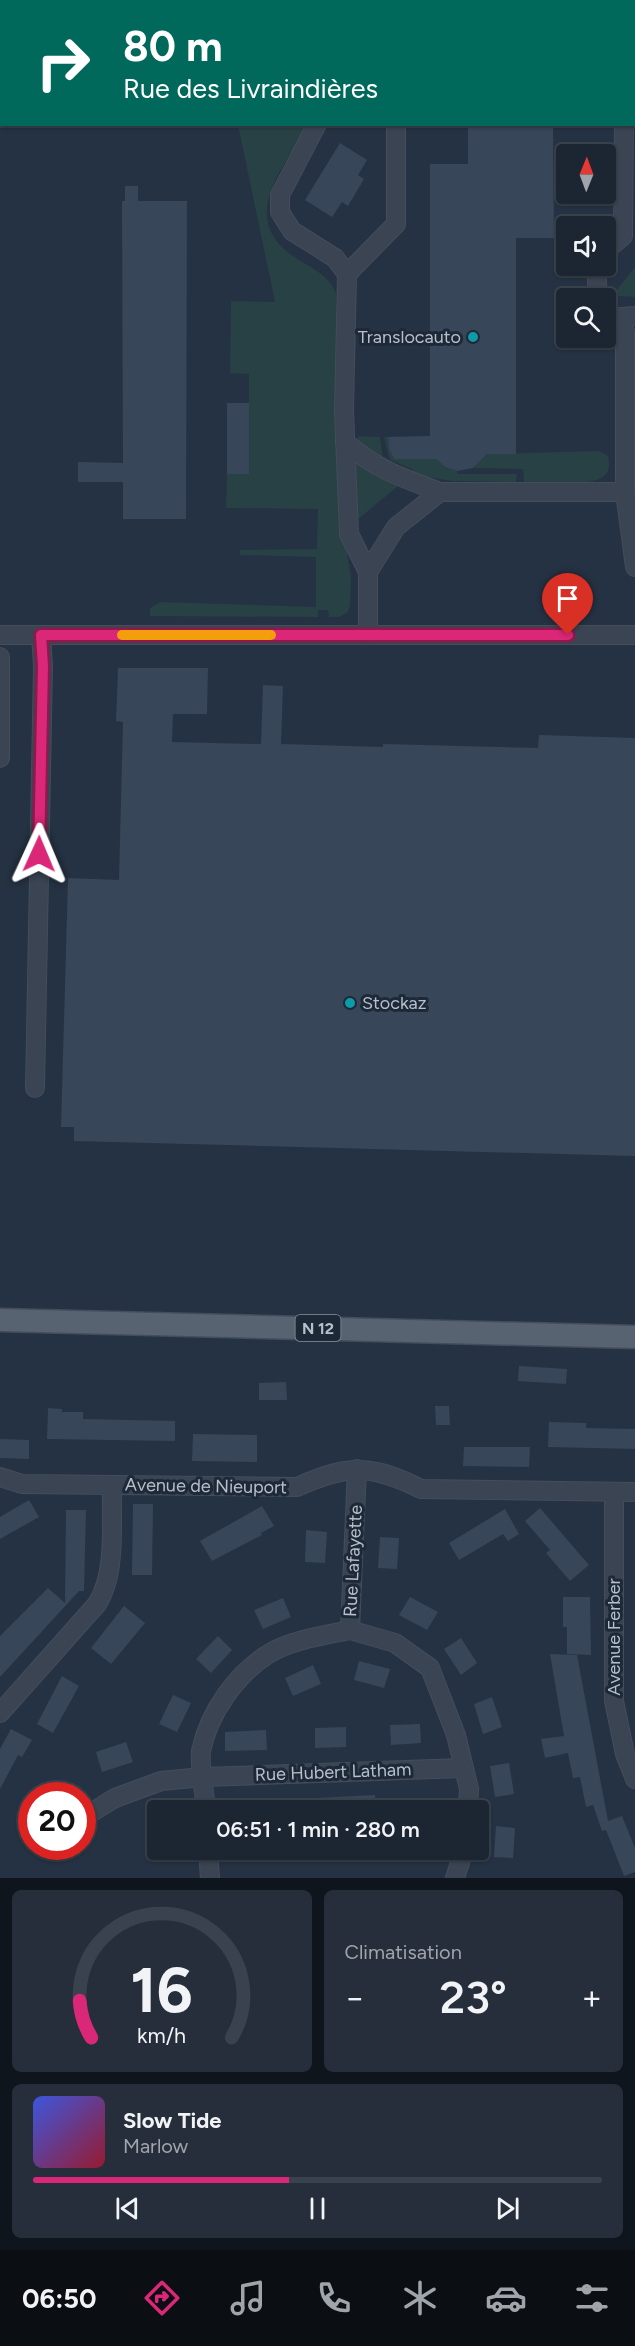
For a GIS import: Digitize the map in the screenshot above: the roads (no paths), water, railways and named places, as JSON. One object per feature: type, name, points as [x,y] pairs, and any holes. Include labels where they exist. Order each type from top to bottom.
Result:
[{"type":"main road","name":"N 12","points":[[0,1320],[635,1337]]},
{"type":"street","points":[[316,126],[280,195],[280,212],[292,231],[335,258],[347,274],[344,411],[349,534],[368,572],[368,635]]},
{"type":"street","points":[[347,274],[396,224],[396,126]]},
{"type":"street","points":[[616,242],[623,236],[624,126]]},
{"type":"street","points":[[616,316],[635,316]]},
{"type":"street","points":[[616,324],[625,332],[626,492],[635,567]]},
{"type":"street","points":[[345,442],[371,463],[396,476],[440,492],[626,492]]},
{"type":"street","points":[[368,572],[396,527],[440,492]]},
{"type":"street","points":[[0,635],[635,635]]},
{"type":"street","points":[[35,1088],[41,635]]},
{"type":"street","points":[[0,657],[0,758]]},
{"type":"street","name":"Avenue de Nieuport","points":[[0,1488],[21,1484],[297,1487],[322,1476],[357,1469],[376,1471],[421,1489],[635,1492]]},
{"type":"street","name":"Rue Lafayette","points":[[357,1469],[350,1630],[395,1642],[430,1668],[456,1735],[469,1789],[468,1800]]},
{"type":"street","name":"Avenue de Nieuport","points":[[0,1478],[21,1484]]},
{"type":"street","points":[[0,1713],[97,1604],[105,1592],[110,1568],[112,1485]]},
{"type":"street","name":"Avenue Ferber","points":[[614,1492],[614,1701],[625,1754],[635,1779]]},
{"type":"street","points":[[205,1800],[201,1752],[214,1716],[236,1680],[271,1652],[310,1638],[350,1630]]},
{"type":"street","name":"Rue Hubert Latham","points":[[96,1810],[115,1798],[161,1781],[203,1776],[464,1768]]},
{"type":"street","points":[[209,1860],[210,1878]]},
{"type":"street","points":[[455,1878],[461,1860]]},
{"type":"place","name":"Translocauto","points":[[473,337]]},
{"type":"place","name":"Stockaz","points":[[350,1003]]}]
